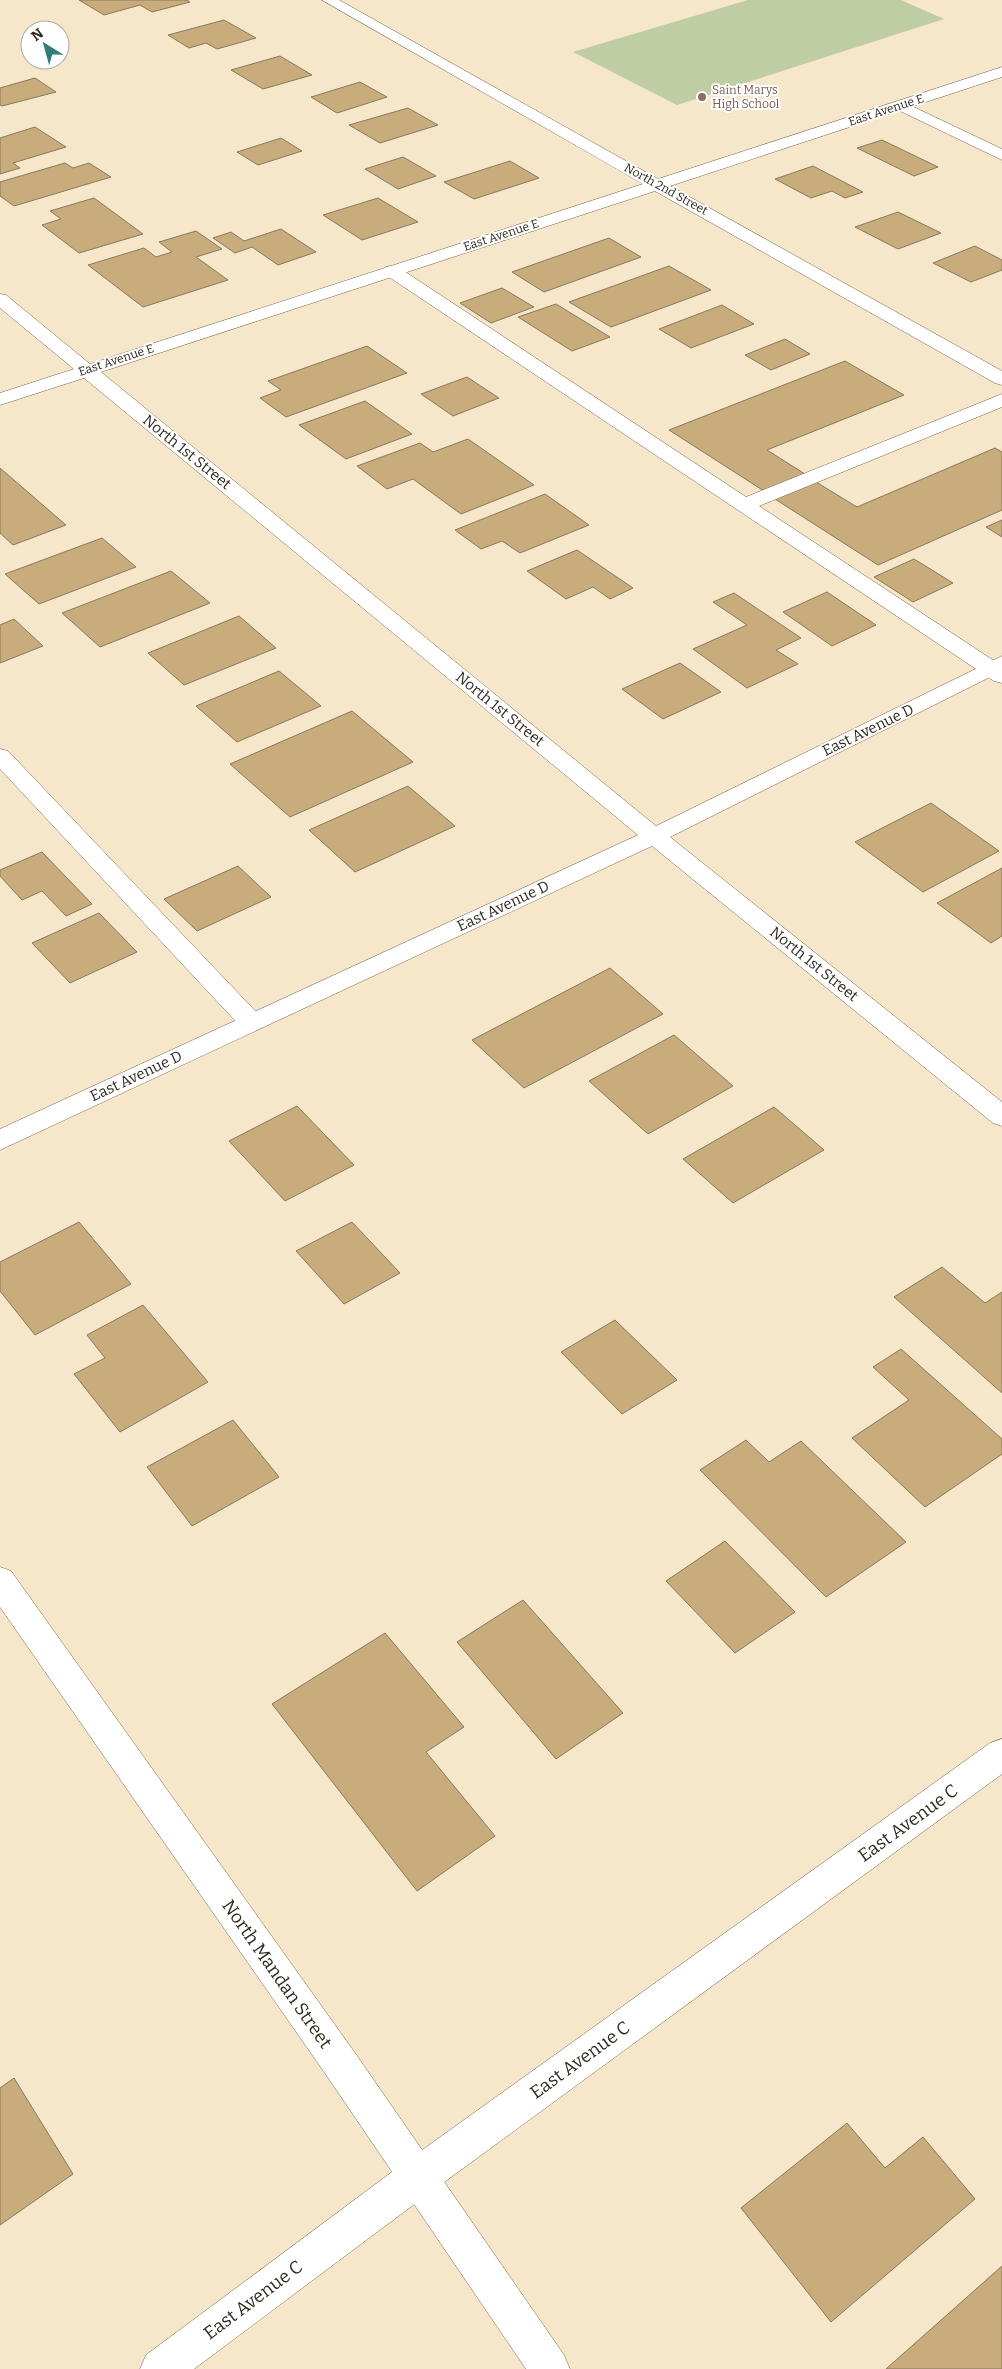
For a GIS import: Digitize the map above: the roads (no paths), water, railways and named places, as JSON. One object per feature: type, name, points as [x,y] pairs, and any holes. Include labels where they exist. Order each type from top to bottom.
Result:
[{"type":"street","name":"North 2nd Street","points":[[329,0],[1002,379]]},
{"type":"street","name":"East Avenue E","points":[[0,398],[1002,72]]},
{"type":"street","points":[[901,106],[1002,154]]},
{"type":"street","points":[[392,271],[744,505],[998,669]]},
{"type":"street","name":"North 1st Street","points":[[0,300],[654,836],[1002,1116]]},
{"type":"street","points":[[744,505],[1002,400]]},
{"type":"street","name":"East Avenue D","points":[[0,1140],[654,836],[998,669]]},
{"type":"street","points":[[0,756],[251,1022]]},
{"type":"street","name":"North Mandan Street","points":[[0,1581],[418,2177],[550,2369]]},
{"type":"street","name":"East Avenue C","points":[[160,2369],[418,2177],[1002,1754]]},
{"type":"place","name":"Saint Marys High School","points":[[702,97]]}]
